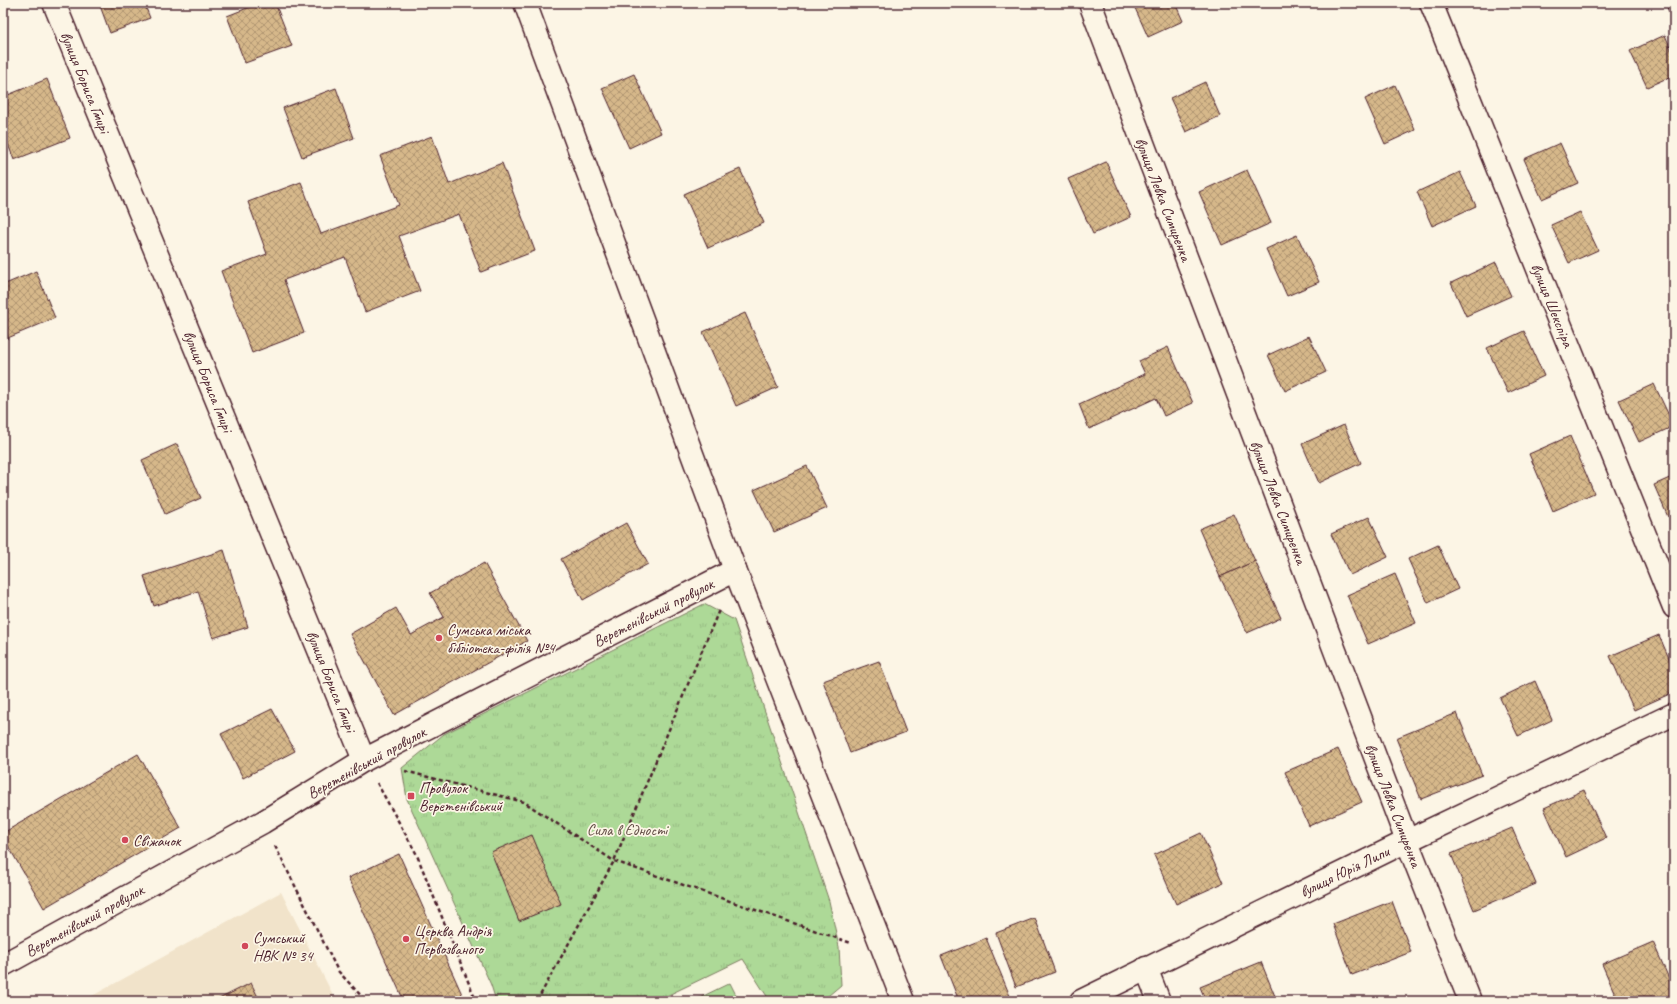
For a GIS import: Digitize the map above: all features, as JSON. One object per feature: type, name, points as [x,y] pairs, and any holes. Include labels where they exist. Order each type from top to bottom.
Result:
[{"type":"street","name":"вулиця Бориса Гмирі","points":[[54,3],[364,760]]},
{"type":"street","points":[[525,3],[735,570],[903,1001]]},
{"type":"street","name":"вулиця Левка Симиренка","points":[[1090,3],[1407,841],[1470,1001]]},
{"type":"street","name":"вулиця Шекспіра","points":[[1432,3],[1674,607]]},
{"type":"street","name":"Веретенівський провулок","points":[[3,964],[263,822],[364,760],[735,570]]},
{"type":"street","name":"вулиця Юрія Липи","points":[[1081,1001],[1407,841],[1674,714]]},
{"type":"street","points":[[1146,968],[1159,1001]]},
{"type":"path","points":[[537,1001],[614,861],[735,570]]},
{"type":"path","points":[[364,760],[524,802],[614,861],[886,956]]},
{"type":"path","points":[[364,760],[416,853],[476,1001]]},
{"type":"path","points":[[263,822],[338,970],[366,1001]]},
{"type":"shaded area","name":"Сумський НВК № 34","points":[[281,892],[336,1001],[83,1001]]},
{"type":"green space","name":"Сила в Єдності","points":[[704,604],[734,620],[829,901],[839,947],[841,985],[822,1001],[770,1001],[743,959],[656,1001],[496,1001],[491,985],[407,799],[402,768],[444,734]]},
{"type":"green space","points":[[730,983],[739,1001],[693,1001]]},
{"type":"building","points":[[99,3],[144,3],[150,18],[110,33]]},
{"type":"building","points":[[260,3],[275,3],[292,46],[245,63],[227,16]]},
{"type":"building","points":[[1146,3],[1175,3],[1183,21],[1148,37],[1135,8]]},
{"type":"building","points":[[1665,3],[1674,3],[1674,23]]},
{"type":"building","points":[[1665,35],[1674,56],[1674,75],[1647,87],[1630,51]]},
{"type":"building","points":[[634,74],[661,133],[629,148],[602,88]]},
{"type":"building","points":[[47,79],[70,138],[14,160],[3,131],[3,97]]},
{"type":"building","points":[[1205,82],[1220,116],[1186,132],[1170,98]]},
{"type":"building","points":[[1395,85],[1415,130],[1385,144],[1365,99]]},
{"type":"building","points":[[336,88],[354,138],[302,157],[283,108]]},
{"type":"building","points":[[432,136],[449,184],[502,163],[535,251],[481,272],[459,214],[399,236],[420,291],[365,312],[345,257],[284,280],[304,333],[252,353],[221,271],[267,254],[248,202],[301,182],[321,234],[399,205],[380,156]]},
{"type":"building","points":[[1560,143],[1578,183],[1542,199],[1524,159]]},
{"type":"building","points":[[1106,162],[1131,217],[1093,234],[1068,179]]},
{"type":"building","points":[[740,169],[764,223],[708,248],[684,194]]},
{"type":"building","points":[[1247,170],[1271,223],[1222,245],[1199,192]]},
{"type":"building","points":[[1460,172],[1476,206],[1432,226],[1417,192]]},
{"type":"building","points":[[1580,212],[1598,250],[1569,263],[1551,225]]},
{"type":"building","points":[[1297,235],[1319,282],[1287,296],[1266,249]]},
{"type":"building","points":[[1496,262],[1511,296],[1466,316],[1451,283]]},
{"type":"building","points":[[36,271],[55,318],[3,340],[3,285]]},
{"type":"building","points":[[745,313],[778,387],[736,406],[703,332]]},
{"type":"building","points":[[1524,331],[1544,376],[1508,393],[1487,348]]},
{"type":"building","points":[[1309,336],[1326,372],[1285,391],[1268,355]]},
{"type":"building","points":[[1168,347],[1193,403],[1164,416],[1156,398],[1089,429],[1079,404],[1145,374],[1139,361]]},
{"type":"building","points":[[1654,384],[1674,426],[1639,442],[1619,400]]},
{"type":"building","points":[[1344,425],[1361,463],[1319,483],[1302,444]]},
{"type":"building","points":[[1570,436],[1594,493],[1553,511],[1529,454]]},
{"type":"building","points":[[177,444],[201,498],[165,514],[142,460]]},
{"type":"building","points":[[807,466],[827,508],[774,532],[754,490]]},
{"type":"building","points":[[1674,476],[1674,514],[1668,517],[1654,485]]},
{"type":"building","points":[[1234,514],[1255,561],[1220,577],[1199,529]]},
{"type":"building","points":[[1369,517],[1388,557],[1350,575],[1331,534]]},
{"type":"building","points":[[626,523],[648,564],[583,600],[561,559]]},
{"type":"building","points":[[1438,545],[1458,589],[1428,603],[1408,559]]},
{"type":"building","points":[[224,550],[248,627],[213,638],[198,591],[154,606],[144,576]]},
{"type":"building","points":[[1255,561],[1281,618],[1247,633],[1220,577]]},
{"type":"building","name":"Сумська міська бібліотека-філія №4","points":[[484,563],[527,641],[394,715],[350,634],[396,608],[411,635],[444,617],[430,593]]},
{"type":"building","points":[[1395,574],[1416,623],[1368,644],[1347,595]]},
{"type":"building","points":[[1659,635],[1674,670],[1674,692],[1634,710],[1610,656]]},
{"type":"building","points":[[879,661],[906,732],[850,753],[823,681]]},
{"type":"building","points":[[1535,681],[1552,720],[1518,736],[1500,698]]},
{"type":"building","points":[[272,709],[295,751],[243,778],[221,734]]},
{"type":"building","points":[[1457,713],[1482,775],[1421,799],[1396,738]]},
{"type":"building","points":[[1338,749],[1362,802],[1309,826],[1285,772]]},
{"type":"building","points":[[138,754],[181,828],[44,908],[3,837],[3,833]]},
{"type":"building","points":[[1584,790],[1606,838],[1566,857],[1544,808]]},
{"type":"building","points":[[1512,828],[1536,884],[1474,910],[1451,854]]},
{"type":"building","points":[[1201,833],[1223,883],[1176,904],[1154,855]]},
{"type":"building","points":[[532,835],[561,904],[519,921],[491,852]]},
{"type":"building","name":"Церква Андрія Первозваного","points":[[399,854],[465,1001],[404,1001],[348,878]]},
{"type":"building","points":[[1392,901],[1411,952],[1352,975],[1333,924]]},
{"type":"building","points":[[1035,918],[1055,972],[1016,987],[996,933]]},
{"type":"building","points":[[986,938],[1010,996],[998,1001],[959,1001],[941,956]]},
{"type":"building","points":[[1653,942],[1674,990],[1674,1001],[1618,1001],[1602,964]]},
{"type":"building","points":[[1261,962],[1277,1001],[1206,1001],[1200,987]]},
{"type":"building","points":[[251,983],[260,1001],[215,1001]]},
{"type":"place","name":"Сумська міська бібліотека-філія №4","points":[[439,638]]},
{"type":"place","name":"Провулок Веретенівський","points":[[411,796]]},
{"type":"place","name":"Свіжачок","points":[[125,840]]},
{"type":"place","name":"Церква Андрія Первозваного","points":[[406,939]]},
{"type":"place","name":"Сумський НВК № 34","points":[[245,946]]}]
